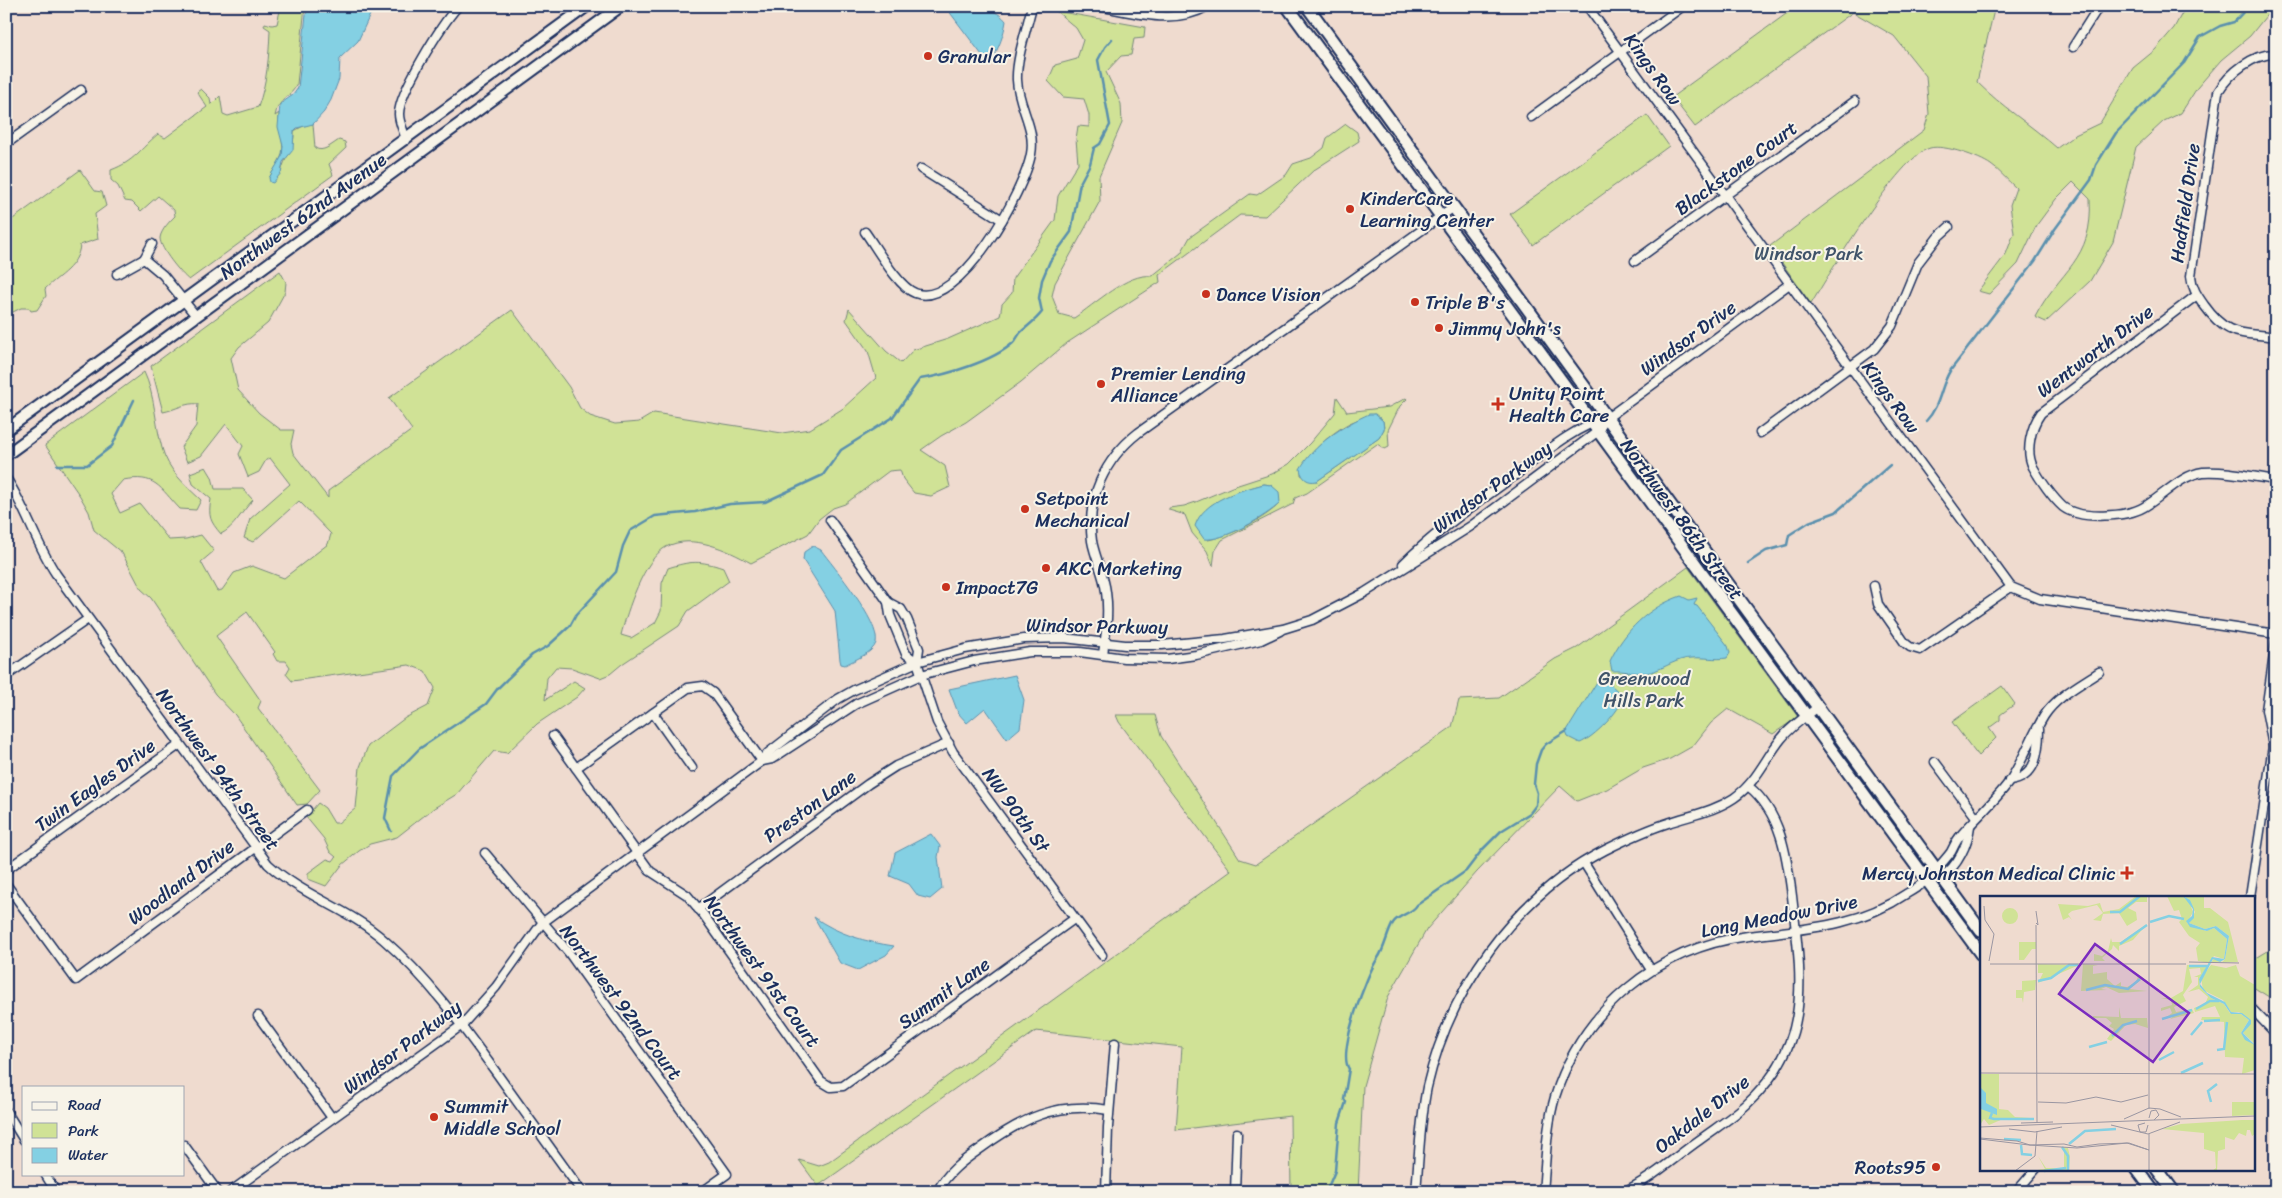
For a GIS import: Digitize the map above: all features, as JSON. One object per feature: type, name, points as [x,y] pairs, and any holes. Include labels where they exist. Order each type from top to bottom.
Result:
[{"type":"main road","name":"Northwest 86th Street","points":[[1287,6],[1805,717],[1980,953]]},
{"type":"main road","name":"Northwest 86th Street","points":[[1307,6],[1980,930]]},
{"type":"main road","points":[[2138,1170],[2154,1192]]},
{"type":"main road","points":[[2158,1170],[2174,1192]]},
{"type":"street","points":[[406,140],[400,122],[401,103],[443,24],[458,6]]},
{"type":"street","name":"Northwest 62nd Avenue","points":[[6,430],[406,140],[587,6]]},
{"type":"street","name":"Northwest 62nd Avenue","points":[[6,455],[621,6]]},
{"type":"street","points":[[865,232],[903,285],[916,294],[923,295],[935,292],[962,273],[975,260],[1015,199],[1031,153],[1030,127],[1017,80],[1032,6]]},
{"type":"street","points":[[1098,6],[1174,18],[1198,12],[1208,6]]},
{"type":"street","name":"Kings Row","points":[[1587,6],[1788,285],[2011,587]]},
{"type":"street","points":[[1530,117],[1683,6]]},
{"type":"street","points":[[2073,47],[2099,6]]},
{"type":"street","name":"Hadfield Drive","points":[[2276,54],[2267,54],[2252,60],[2228,79],[2218,92],[2191,276],[2197,295],[2214,319],[2227,329],[2276,337]]},
{"type":"street","points":[[6,144],[81,90]]},
{"type":"street","name":"Blackstone Court","points":[[1635,261],[1855,101]]},
{"type":"street","points":[[921,169],[1002,220]]},
{"type":"street","points":[[1102,654],[1105,641],[1107,598],[1092,541],[1092,510],[1100,480],[1115,454],[1138,433],[1454,207]]},
{"type":"street","points":[[1760,433],[1874,350],[1884,338],[1895,318],[1918,263],[1932,243],[1949,227]]},
{"type":"street","points":[[117,274],[144,259],[152,244]]},
{"type":"street","points":[[144,259],[163,275],[196,316]]},
{"type":"street","name":"Windsor Drive","points":[[1607,418],[1788,285]]},
{"type":"street","name":"Wentworth Drive","points":[[2197,295],[2041,413],[2031,434],[2030,457],[2033,467],[2063,506],[2077,513],[2109,516],[2138,510],[2195,474],[2214,472],[2276,480]]},
{"type":"street","name":"Windsor Parkway","points":[[1393,574],[1422,544],[1607,418]]},
{"type":"street","name":"Windsor Parkway","points":[[230,1192],[462,1025],[496,988],[542,923],[762,761],[768,753],[838,699],[878,677],[917,662],[1013,641],[1064,638],[1105,641],[1125,645],[1162,645],[1225,639],[1283,629],[1312,620],[1338,607],[1471,526],[1594,427]]},
{"type":"street","name":"Northwest 94th Street","points":[[6,478],[23,507],[48,562],[179,745],[268,864],[297,888],[348,914],[382,937],[430,985],[462,1025],[582,1192]]},
{"type":"street","points":[[830,520],[888,602],[901,609],[919,650],[917,662],[906,654],[890,615],[888,602]]},
{"type":"street","points":[[1874,586],[1878,604],[1905,643],[1910,648],[1920,650],[1927,647],[2011,587],[2040,599],[2276,634]]},
{"type":"street","points":[[6,676],[88,619]]},
{"type":"street","name":"Windsor Parkway","points":[[762,761],[772,759],[856,704],[921,674],[974,661],[1030,652],[1102,654],[1124,658],[1167,658],[1196,655],[1261,640],[1283,629]]},
{"type":"street","points":[[2250,896],[2274,742],[2266,710],[2276,641]]},
{"type":"street","name":"NW 90th St","points":[[917,662],[937,722],[949,743],[1074,919],[1102,955]]},
{"type":"street","points":[[1927,880],[1958,860],[1967,840],[1970,826],[2009,781],[2053,705],[2099,672]]},
{"type":"street","points":[[576,768],[688,688],[698,686],[706,688],[713,693],[762,761]]},
{"type":"street","points":[[1416,1192],[1427,1088],[1440,1041],[1463,990],[1478,966],[1511,924],[1551,886],[1584,863],[1633,837],[1667,823],[1719,807],[1748,786],[1780,740],[1818,707]]},
{"type":"street","points":[[653,713],[692,768]]},
{"type":"street","points":[[2009,781],[2022,778],[2037,759],[2039,728]]},
{"type":"street","name":"Northwest 91st Court","points":[[553,736],[650,871],[687,895],[821,1081],[831,1087]]},
{"type":"street","name":"Preston Lane","points":[[698,909],[868,784],[896,766],[949,743]]},
{"type":"street","name":"Twin Eagles Drive","points":[[6,870],[179,745]]},
{"type":"street","points":[[1934,762],[1976,817]]},
{"type":"street","name":"Oakdale Drive","points":[[1623,1192],[1732,1116],[1759,1092],[1770,1078],[1788,1046],[1798,1011],[1800,972],[1789,869],[1782,839],[1765,803],[1748,786]]},
{"type":"street","name":"Woodland Drive","points":[[6,884],[76,980],[306,810]]},
{"type":"street","name":"Northwest 92nd Court","points":[[485,853],[587,978],[727,1174],[702,1192]]},
{"type":"street","points":[[1584,863],[1651,970]]},
{"type":"street","name":"Long Meadow Drive","points":[[1544,1192],[1550,1120],[1560,1084],[1572,1055],[1584,1036],[1610,1003],[1651,970],[1682,954],[1723,940],[1841,924],[1860,918],[1895,901],[1927,880]]},
{"type":"street","name":"Summit Lane","points":[[831,1087],[843,1086],[1074,919]]},
{"type":"street","points":[[2254,1011],[2276,1034]]},
{"type":"street","points":[[258,1016],[332,1118]]},
{"type":"street","points":[[1106,1192],[1109,1110],[1115,1043]]},
{"type":"street","points":[[937,1192],[943,1180],[960,1163],[1024,1120],[1061,1109],[1109,1110]]},
{"type":"street","points":[[6,1111],[22,1137]]},
{"type":"street","points":[[1235,1192],[1238,1132]]},
{"type":"street","points":[[185,1146],[218,1192]]},
{"type":"street","points":[[2016,1192],[2035,1170]]},
{"type":"street","points":[[46,1176],[56,1192]]},
{"type":"green space","points":[[281,6],[305,6],[297,84],[279,105],[275,116],[279,113],[282,153],[269,178],[281,173],[293,143],[294,131],[309,123],[313,124],[315,148],[324,149],[339,140],[345,142],[346,148],[329,164],[333,175],[189,280],[172,261],[161,243],[162,232],[175,216],[174,210],[158,196],[141,211],[132,202],[125,201],[118,186],[111,180],[111,170],[132,159],[158,134],[165,138],[207,107],[197,92],[201,89],[210,98],[211,105],[220,96],[223,114],[228,116],[258,107],[265,79],[269,50],[270,30],[264,26],[265,23],[277,24]]},
{"type":"green space","name":"Windsor Park","points":[[1797,6],[1995,6],[1977,82],[1996,100],[2057,148],[2075,135],[2100,123],[2133,68],[2155,50],[2174,28],[2186,6],[2274,6],[2250,36],[2221,60],[2197,88],[2181,113],[2164,121],[2136,147],[2113,242],[2090,281],[2046,322],[2035,317],[2044,301],[2081,251],[2090,220],[2090,199],[2073,182],[2056,199],[2036,226],[2018,264],[1989,294],[1978,291],[2006,254],[2014,233],[2010,205],[2016,188],[1998,170],[1986,162],[1962,152],[1936,147],[1930,148],[1917,156],[1901,171],[1866,217],[1811,304],[1770,246],[1924,130],[1929,114],[1926,76],[1894,36],[1853,12],[1695,127],[1672,97]]},
{"type":"green space","points":[[1056,11],[1145,27],[1144,38],[1134,39],[1131,55],[1121,56],[1106,72],[1121,104],[1122,123],[1099,176],[1100,201],[1055,283],[1052,296],[1059,314],[1074,318],[1122,284],[1143,276],[1152,276],[1181,253],[1190,237],[1250,194],[1257,195],[1286,175],[1293,164],[1311,158],[1324,148],[1327,138],[1346,124],[1357,132],[1359,141],[1314,170],[1265,216],[1240,215],[1159,275],[1160,282],[1067,343],[1021,382],[966,422],[921,450],[945,466],[950,487],[931,496],[914,493],[903,479],[900,470],[889,471],[845,504],[833,508],[819,519],[808,534],[751,563],[732,553],[698,542],[676,543],[666,547],[658,553],[644,574],[627,613],[621,635],[631,638],[655,623],[661,611],[662,583],[668,568],[689,563],[708,564],[723,568],[729,581],[688,611],[679,626],[610,674],[600,678],[572,668],[556,667],[547,678],[545,700],[574,681],[585,688],[577,697],[537,724],[507,753],[494,751],[457,794],[434,808],[397,837],[370,844],[359,851],[342,865],[326,886],[308,879],[308,873],[327,859],[333,861],[336,857],[330,852],[324,839],[306,817],[318,803],[325,808],[334,823],[338,823],[356,808],[360,767],[368,746],[405,718],[428,706],[435,688],[425,671],[409,665],[292,681],[286,674],[290,667],[286,661],[277,661],[273,654],[275,652],[247,612],[216,636],[261,701],[258,708],[320,790],[307,804],[297,805],[235,715],[215,694],[151,598],[141,589],[122,553],[94,530],[89,512],[80,496],[45,445],[144,372],[153,400],[162,448],[168,463],[178,477],[201,500],[196,510],[180,509],[156,484],[143,479],[123,480],[111,494],[120,513],[140,504],[169,540],[186,539],[201,535],[214,551],[201,562],[217,591],[222,590],[234,573],[252,566],[284,578],[328,544],[331,534],[299,501],[253,542],[244,538],[250,519],[290,484],[270,458],[266,460],[259,472],[248,477],[239,454],[243,446],[226,424],[201,456],[187,462],[181,447],[196,426],[198,404],[189,404],[163,412],[151,366],[280,271],[286,282],[285,292],[268,323],[239,347],[231,358],[238,390],[259,413],[281,430],[294,430],[291,444],[293,453],[328,498],[328,491],[412,430],[389,398],[512,310],[569,387],[580,408],[590,416],[615,424],[639,422],[654,413],[782,433],[810,429],[842,409],[876,378],[868,351],[846,320],[849,309],[886,351],[901,363],[913,350],[948,339],[1000,316],[1002,304],[1012,293],[1013,278],[1055,220],[1058,196],[1078,163],[1076,139],[1078,126],[1089,127],[1089,115],[1084,99],[1063,97],[1048,81],[1055,65],[1077,59],[1083,40],[1076,28]]},
{"type":"green space","points":[[1647,115],[1669,146],[1533,245],[1510,214]]},
{"type":"green space","points":[[80,170],[95,191],[102,192],[106,206],[95,214],[98,239],[80,245],[72,265],[45,289],[46,296],[37,310],[31,311],[29,308],[21,308],[11,313],[6,311],[6,224]]},
{"type":"green space","points":[[1337,397],[1347,412],[1389,407],[1407,399],[1400,406],[1388,430],[1389,447],[1385,449],[1377,444],[1307,493],[1295,498],[1293,504],[1222,540],[1215,551],[1213,566],[1207,551],[1192,533],[1185,515],[1169,510],[1169,508],[1184,506],[1272,474],[1289,464],[1310,443],[1335,413]],"holes":[[[1375,414],[1383,421],[1384,429],[1379,438],[1317,481],[1301,475],[1306,461],[1329,437],[1345,425]],[[1264,484],[1271,485],[1280,503],[1266,515],[1247,526],[1208,540],[1210,506],[1240,491]]]},
{"type":"green space","points":[[206,467],[212,477],[215,489],[243,489],[253,500],[234,524],[221,534],[214,526],[211,518],[211,499],[193,484],[190,473]]},
{"type":"green space","name":"Greenwood Hills Park","points":[[1688,567],[1798,717],[1773,734],[1728,709],[1711,723],[1693,746],[1670,759],[1643,768],[1607,789],[1577,801],[1560,786],[1477,872],[1427,929],[1388,997],[1363,1086],[1358,1192],[1291,1192],[1290,1116],[1176,1130],[1182,1047],[1036,1031],[818,1186],[799,1160],[819,1166],[829,1162],[1231,871],[1119,722],[1116,715],[1155,715],[1161,736],[1240,859],[1256,864],[1452,727],[1459,700],[1499,698],[1555,659],[1577,648]]},
{"type":"green space","points":[[2002,686],[2015,704],[2000,715],[2000,720],[1989,728],[1996,738],[1978,756],[1952,722]]},
{"type":"green space","points":[[2276,946],[2276,991],[2269,997],[2254,988],[2254,959]]},
{"type":"water","points":[[307,6],[374,6],[358,41],[340,58],[339,79],[331,100],[324,112],[313,124],[297,128],[294,131],[293,150],[283,162],[281,173],[273,183],[270,182],[269,178],[282,156],[283,146],[278,127],[280,104],[293,95],[298,88]]},
{"type":"water","points":[[945,6],[978,7],[994,11],[1006,21],[1001,41],[992,59],[985,59]]},
{"type":"water","points":[[1369,414],[1375,414],[1383,421],[1384,429],[1379,438],[1317,481],[1308,481],[1304,478],[1300,469],[1313,451],[1330,436]]},
{"type":"water","points":[[1264,484],[1271,485],[1279,492],[1280,503],[1265,515],[1244,527],[1212,539],[1204,539],[1195,526],[1199,517],[1206,509],[1234,493]]},
{"type":"water","points":[[813,546],[821,550],[845,581],[864,609],[876,634],[876,643],[871,650],[845,665],[841,664],[840,660],[835,611],[803,560],[804,552]]},
{"type":"water","points":[[1681,596],[1689,600],[1697,598],[1694,605],[1697,606],[1728,646],[1730,653],[1727,658],[1687,658],[1647,673],[1612,671],[1610,661],[1630,630],[1648,613]]},
{"type":"water","points":[[1015,675],[1024,700],[1020,728],[1007,739],[985,708],[967,723],[958,713],[949,689]]},
{"type":"water","points":[[1610,675],[1611,685],[1623,696],[1618,709],[1599,730],[1586,740],[1580,743],[1568,737],[1566,732],[1600,677]]},
{"type":"water","points":[[931,834],[940,846],[938,857],[942,889],[930,899],[918,896],[909,884],[890,876],[895,853]]},
{"type":"water","points":[[814,917],[832,928],[852,936],[894,946],[886,955],[858,970],[840,963]]},
{"type":"waterway","points":[[1926,421],[1935,409],[1950,371],[2035,261],[2055,229],[2091,180],[2096,165],[2116,133],[2184,63],[2200,37],[2220,26],[2234,22],[2249,6]]},
{"type":"waterway","points":[[391,831],[385,818],[393,776],[419,749],[486,704],[498,688],[532,655],[548,646],[570,626],[576,615],[616,572],[623,546],[630,531],[655,516],[695,512],[730,504],[765,502],[823,475],[841,450],[892,418],[920,379],[956,371],[994,356],[1013,343],[1021,332],[1042,312],[1039,298],[1042,280],[1050,261],[1071,232],[1080,183],[1090,164],[1094,148],[1100,144],[1110,125],[1098,60],[1112,39]]},
{"type":"waterway","points":[[57,465],[87,465],[112,446],[134,400]]},
{"type":"waterway","points":[[1748,563],[1766,551],[1787,545],[1789,535],[1809,522],[1836,512],[1890,465]]},
{"type":"waterway","points":[[1326,1192],[1335,1171],[1339,1123],[1346,1102],[1344,1099],[1349,1069],[1346,1060],[1350,1031],[1367,979],[1393,923],[1466,871],[1482,850],[1501,831],[1530,813],[1536,805],[1537,793],[1534,784],[1536,764],[1541,750],[1546,744],[1567,731]]},
{"type":"place","name":"Granular","points":[[928,56]]},
{"type":"place","name":"KinderCare Learning Center","points":[[1350,209]]},
{"type":"place","name":"Dance Vision","points":[[1206,294]]},
{"type":"place","name":"Triple B's","points":[[1415,302]]},
{"type":"place","name":"Jimmy John's","points":[[1439,328]]},
{"type":"place","name":"Premier Lending Alliance","points":[[1101,384]]},
{"type":"place","name":"Unity Point Health Care","points":[[1498,404]]},
{"type":"place","name":"Setpoint Mechanical","points":[[1025,509]]},
{"type":"place","name":"AKC Marketing","points":[[1046,568]]},
{"type":"place","name":"Impact7G","points":[[946,587]]},
{"type":"place","name":"Mercy Johnston Medical Clinic","points":[[2127,873]]},
{"type":"place","name":"Summit Middle School","points":[[434,1117]]},
{"type":"place","name":"Roots95","points":[[1936,1167]]}]
